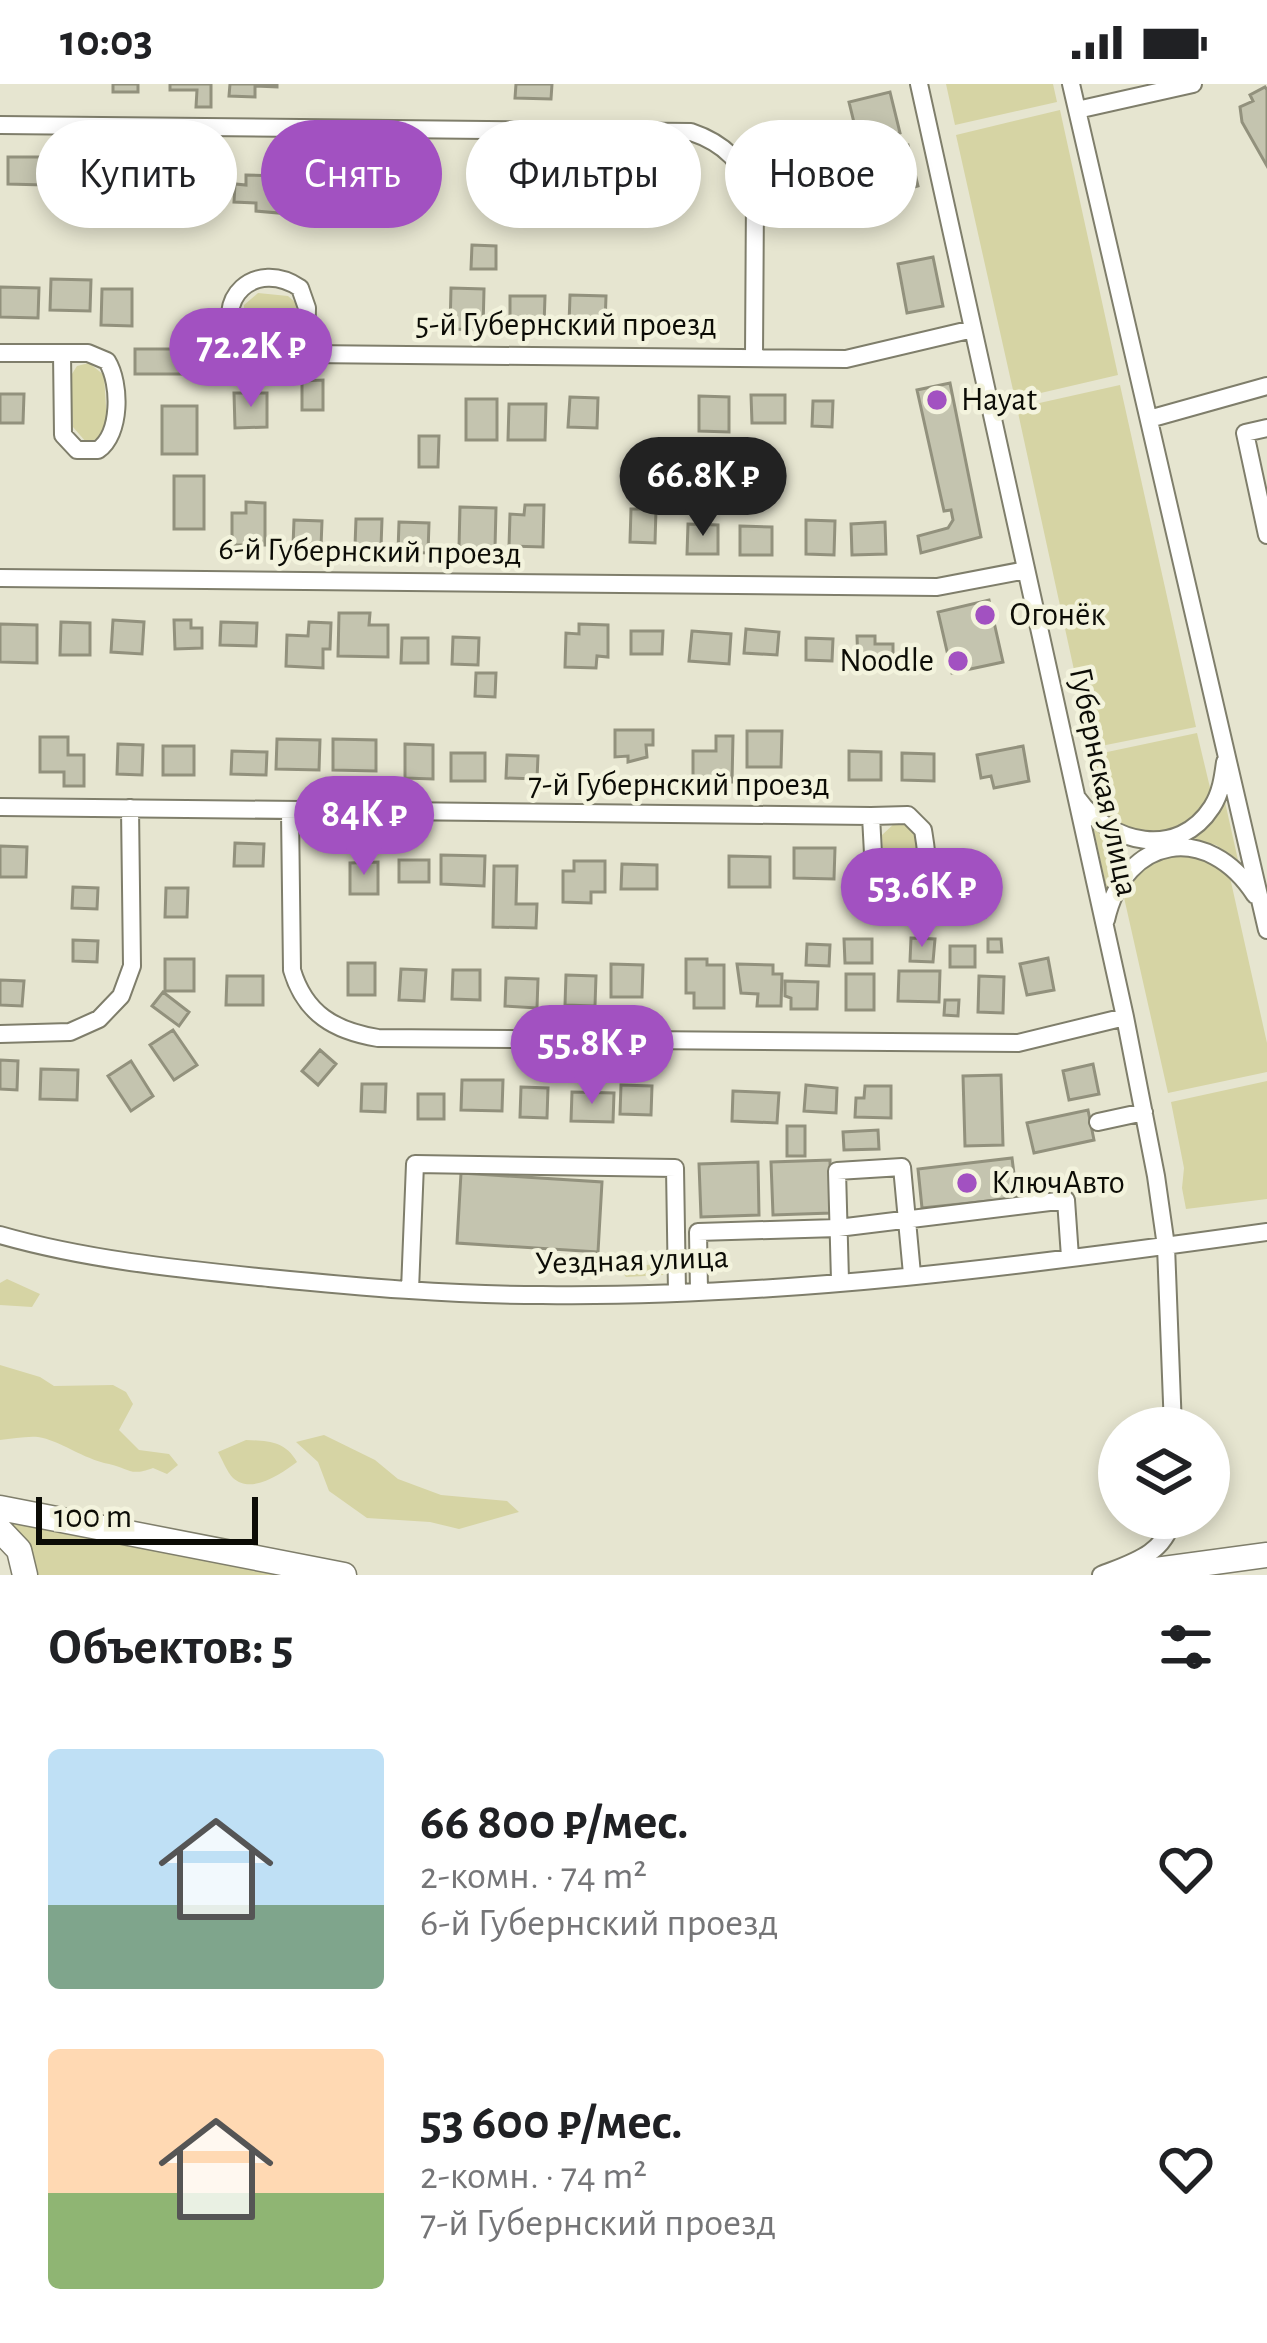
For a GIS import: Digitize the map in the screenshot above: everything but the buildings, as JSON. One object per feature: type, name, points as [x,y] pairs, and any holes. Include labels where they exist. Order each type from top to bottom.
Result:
[{"type":"highway","points":[[0,1508],[344,1575]]},
{"type":"highway","points":[[0,1531],[19,1550],[26,1575]]},
{"type":"highway","points":[[1119,1575],[1267,1555]]},
{"type":"street","name":"Губернская улица","points":[[919,84],[1144,1112],[1166,1246],[1172,1407]]},
{"type":"street","points":[[1071,84],[1227,753],[1260,858],[1267,930]]},
{"type":"street","points":[[1077,110],[1193,84]]},
{"type":"street","name":"5-й Губернский проезд","points":[[0,125],[691,132],[732,155],[754,196],[754,356]]},
{"type":"street","name":"5-й Губернский проезд","points":[[306,354],[307,308],[300,288],[281,280],[239,287],[232,305],[234,336],[239,345],[258,353],[306,354],[754,356],[846,359],[973,329]]},
{"type":"street","points":[[0,352],[62,353],[98,355],[113,370],[114,425],[112,436],[98,450],[77,450],[63,435],[62,353]]},
{"type":"street","points":[[1149,418],[1267,386]]},
{"type":"street","points":[[1267,428],[1245,433],[1267,536]]},
{"type":"street","name":"6-й Губернский проезд","points":[[0,578],[937,586],[1026,570]]},
{"type":"street","points":[[1074,793],[1090,815],[1126,838],[1172,836],[1193,827],[1212,808],[1227,753]]},
{"type":"street","name":"7-й Губернский проезд","points":[[0,808],[908,815],[923,830],[926,882],[924,892],[910,906],[889,906],[875,891],[872,816]]},
{"type":"street","points":[[0,1034],[70,1033],[99,1019],[121,996],[132,966],[130,808]]},
{"type":"street","points":[[290,812],[292,970],[314,1012],[356,1035],[378,1039],[1018,1043],[1125,1017]]},
{"type":"street","points":[[1104,926],[1111,896],[1126,871],[1147,855],[1173,846],[1201,849],[1228,862],[1262,906]]},
{"type":"street","points":[[1098,1123],[1144,1112]]},
{"type":"street","points":[[410,1290],[415,1164],[675,1168],[677,1292]]},
{"type":"street","points":[[840,1280],[836,1171],[902,1167],[912,1274]]},
{"type":"street","points":[[699,1291],[698,1232],[838,1228],[1066,1200],[1070,1257]]},
{"type":"street","name":"Уездная улица","points":[[0,1235],[190,1270],[410,1290],[542,1295],[699,1291],[912,1274],[1267,1232]]},
{"type":"street","points":[[1101,1575],[1157,1549],[1164,1539]]},
{"type":"shaded area","points":[[946,84],[1053,84],[1057,102],[955,125]]},
{"type":"shaded area","points":[[1060,110],[1118,375],[1015,399],[956,135]]},
{"type":"shaded area","points":[[258,293],[288,296],[296,303],[299,336],[293,344],[260,343],[249,336],[244,305]]},
{"type":"shaded area","points":[[89,363],[104,375],[107,423],[101,438],[86,442],[73,427],[70,377],[77,366]]},
{"type":"shaded area","points":[[1120,385],[1196,727],[1091,748],[1017,408]]},
{"type":"shaded area","points":[[1197,733],[1212,796],[1200,809],[1177,827],[1151,833],[1106,819],[1093,755]]},
{"type":"shaded area","points":[[1225,802],[1238,860],[1216,845],[1185,839],[1214,818]]},
{"type":"shaded area","points":[[896,822],[908,823],[919,858],[914,896],[899,900],[885,885],[882,835]]},
{"type":"shaded area","points":[[1093,827],[1106,834],[1114,877],[1107,890]]},
{"type":"shaded area","points":[[1176,852],[1199,855],[1229,873],[1267,1043],[1267,1072],[1168,1093],[1123,893],[1140,869]]},
{"type":"shaded area","points":[[1267,1081],[1267,1199],[1186,1209],[1184,1168],[1171,1102]]},
{"type":"shaded area","points":[[670,1264],[663,1275],[626,1277],[617,1266]]},
{"type":"shaded area","points":[[7,1279],[40,1294],[32,1307],[0,1305],[0,1283]]},
{"type":"shaded area","points":[[0,1365],[54,1386],[113,1385],[126,1392],[133,1404],[119,1430],[139,1450],[169,1454],[178,1465],[167,1474],[153,1468],[134,1472],[38,1437],[0,1440]]},
{"type":"shaded area","points":[[324,1435],[375,1460],[398,1479],[441,1495],[507,1501],[519,1512],[459,1529],[367,1518],[329,1491],[318,1462],[296,1442]]},
{"type":"shaded area","points":[[246,1440],[282,1446],[297,1462],[258,1483],[241,1483],[218,1452]]},
{"type":"shaded area","points":[[0,1515],[305,1575],[34,1575]]},
{"type":"place","name":"Hayat","points":[[937,400]]},
{"type":"place","name":"Огонёк","points":[[985,615]]},
{"type":"place","name":"Noodle","points":[[958,661]]},
{"type":"place","name":"КлючАвто","points":[[967,1183]]}]
